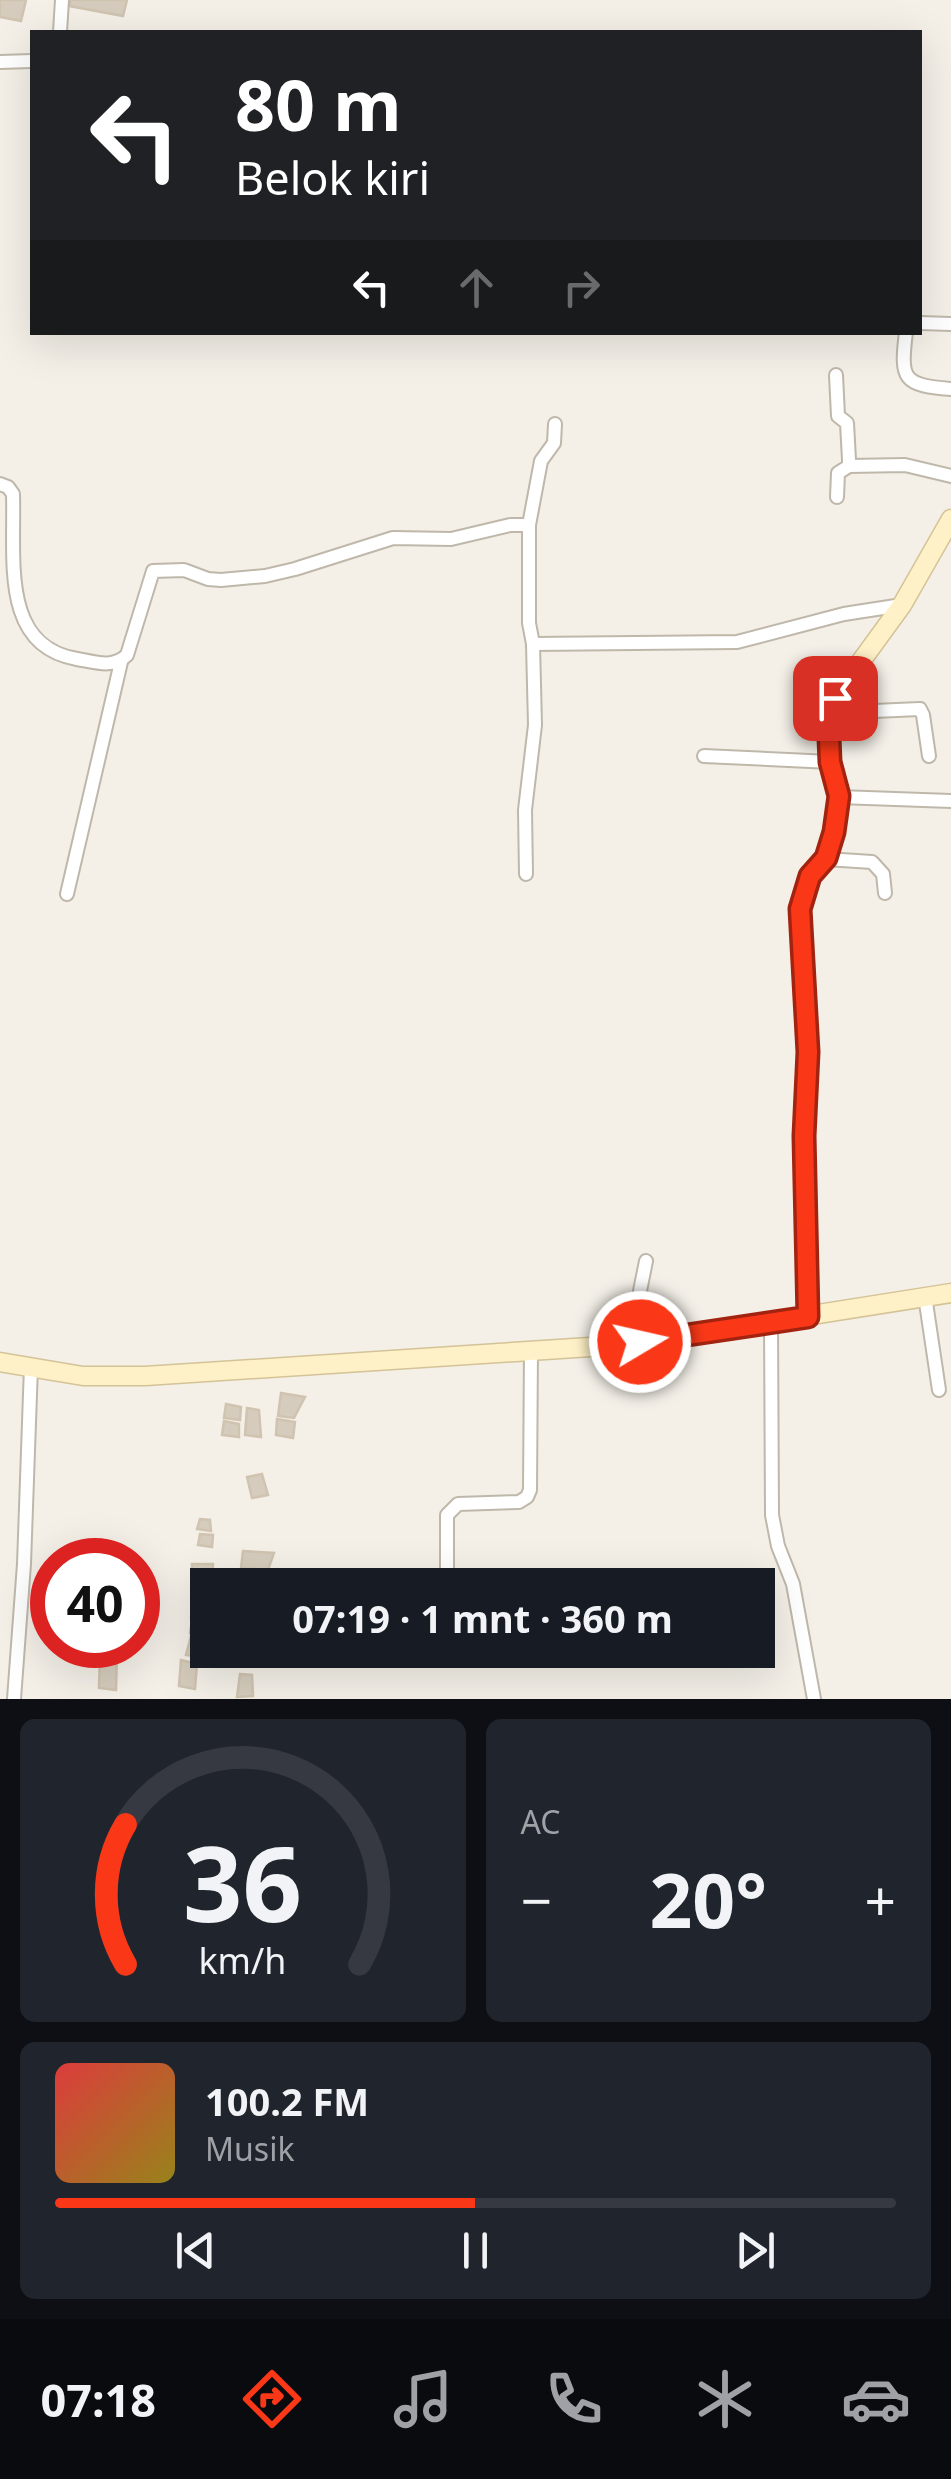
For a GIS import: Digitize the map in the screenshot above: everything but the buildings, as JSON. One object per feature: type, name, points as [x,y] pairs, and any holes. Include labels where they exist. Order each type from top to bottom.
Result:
[{"type":"street","points":[[60,30],[62,0]]},
{"type":"street","points":[[0,62],[30,63]]},
{"type":"street","points":[[922,323],[951,324]]},
{"type":"street","points":[[906,335],[904,374],[918,386],[951,389]]},
{"type":"street","points":[[836,374],[838,416],[848,428],[849,466]]},
{"type":"street","points":[[526,874],[525,810],[536,725],[533,644],[528,623],[529,525],[541,461],[554,443],[555,424]]},
{"type":"street","points":[[837,497],[838,473],[849,466],[905,465],[951,476]]},
{"type":"street","points":[[0,484],[8,486],[13,494],[14,606],[28,638],[65,658],[121,662]]},
{"type":"street","points":[[808,1317],[804,1136],[808,1052],[800,909],[810,876],[826,858],[834,832],[839,796],[830,762],[828,714],[835,698],[943,552],[951,518]]},
{"type":"street","points":[[67,894],[121,662],[128,655],[153,571],[184,570],[221,580],[265,576],[393,538],[451,539],[510,525],[529,525]]},
{"type":"street","points":[[533,644],[737,642],[844,614],[902,606]]},
{"type":"street","points":[[828,714],[920,710],[929,756]]},
{"type":"street","points":[[704,756],[830,762]]},
{"type":"street","points":[[839,796],[951,802]]},
{"type":"street","points":[[826,858],[872,862],[883,874],[885,893]]},
{"type":"street","points":[[640,1342],[640,1292],[646,1262]]},
{"type":"street","points":[[0,1362],[83,1376],[144,1376],[531,1350],[640,1342],[951,1294]]},
{"type":"street","points":[[925,1296],[938,1390]]},
{"type":"street","points":[[771,1322],[772,1515],[778,1546],[793,1584],[814,1699]]},
{"type":"street","points":[[448,1568],[451,1508],[458,1504],[519,1502],[528,1497],[531,1350]]},
{"type":"street","points":[[14,1699],[24,1564],[31,1366]]},
{"type":"route","points":[[640,1342],[808,1317],[804,1136],[808,1052],[800,909],[810,876],[826,858],[834,832],[839,796],[830,762],[828,714],[835,698]]}]
